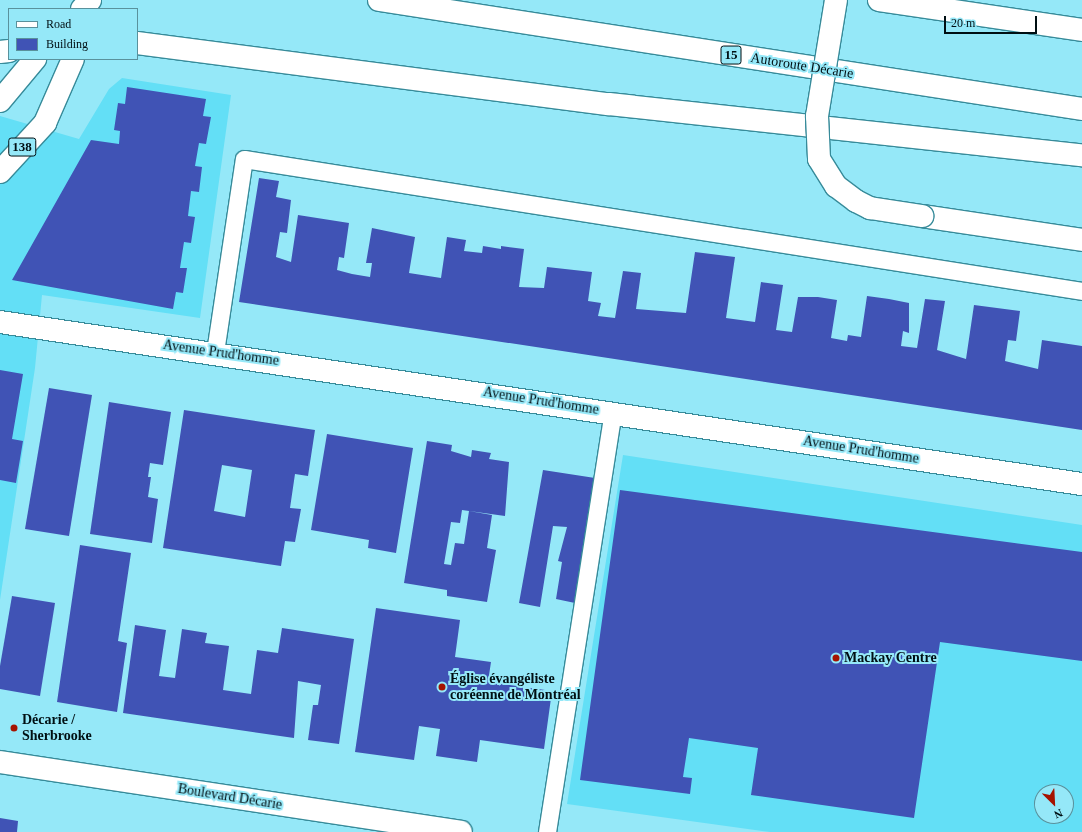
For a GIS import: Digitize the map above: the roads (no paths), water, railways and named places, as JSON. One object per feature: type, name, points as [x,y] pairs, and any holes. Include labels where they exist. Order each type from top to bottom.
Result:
[{"type":"main road","points":[[83,8],[90,0]]},
{"type":"main road","name":"Autoroute Décarie","points":[[379,0],[1082,109]]},
{"type":"main road","points":[[836,0],[816,116],[819,159],[836,186],[856,201],[876,209],[1082,240]]},
{"type":"main road","points":[[879,0],[1082,30]]},
{"type":"main road","points":[[138,43],[609,104],[1082,155]]},
{"type":"main road","points":[[0,101],[34,60]]},
{"type":"main road","name":"138","points":[[0,172],[45,122],[73,60]]},
{"type":"main road","name":"Avenue Prud'homme","points":[[0,322],[215,352],[1082,484]]},
{"type":"main road","name":"Boulevard Décarie","points":[[0,762],[461,832]]},
{"type":"lane","points":[[215,352],[244,159],[1082,291]]},
{"type":"lane","points":[[547,832],[613,412]]},
{"type":"place","name":"Mackay Centre","points":[[836,658]]},
{"type":"place","name":"Église évangéliste coréenne de Montréal","points":[[442,687]]},
{"type":"place","name":"Décarie / Sherbrooke","points":[[14,728]]}]
